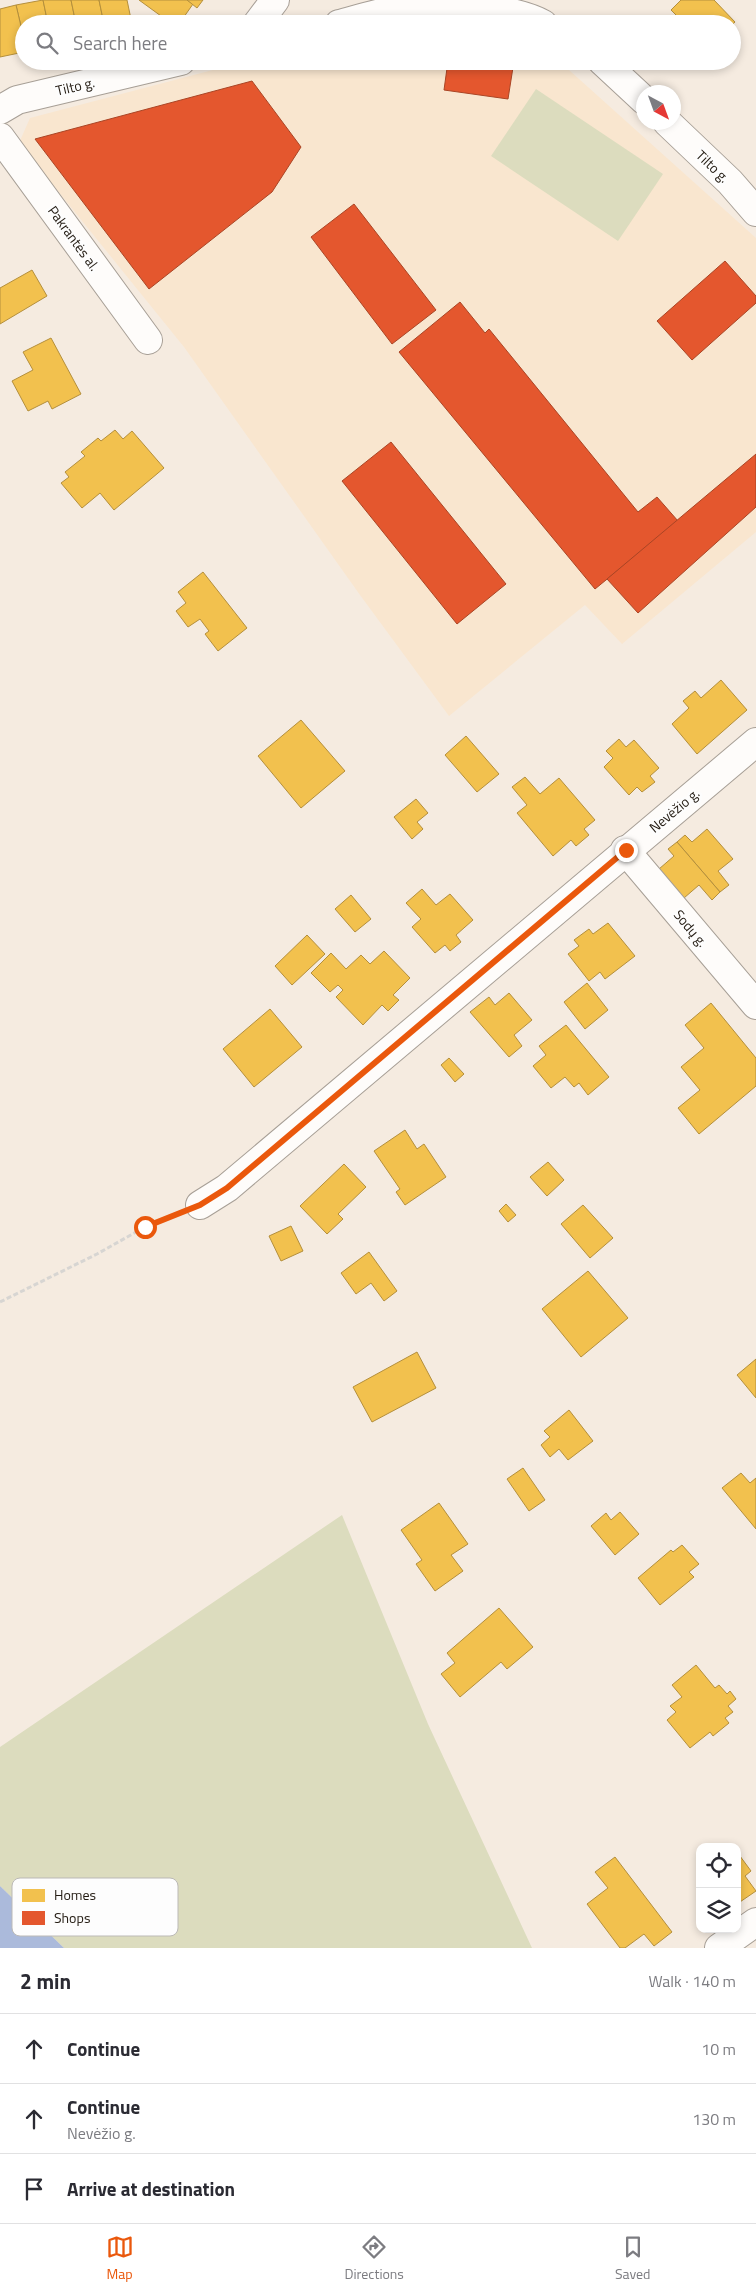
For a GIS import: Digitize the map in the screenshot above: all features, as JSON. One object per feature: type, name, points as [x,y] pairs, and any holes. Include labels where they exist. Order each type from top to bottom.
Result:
[{"type":"street","points":[[264,15],[274,0]]},
{"type":"street","points":[[507,0],[529,15]]},
{"type":"street","points":[[376,15],[396,10],[446,8],[484,9],[511,15]]},
{"type":"street","name":"Tilto g.","points":[[0,110],[16,100],[143,70]]},
{"type":"street","points":[[612,70],[636,93]]},
{"type":"street","name":"Tilto g.","points":[[675,130],[730,182],[756,212]]},
{"type":"street","name":"Pakrantės al.","points":[[0,137],[148,340]]},
{"type":"street","name":"Nevėžio g.","points":[[200,1205],[227,1188],[756,742]]},
{"type":"street","name":"Sodų g.","points":[[626,850],[756,1005]]},
{"type":"street","points":[[719,1948],[756,1922]]},
{"type":"path","points":[[0,1302],[97,1254],[145,1227],[200,1205]]},
{"type":"shaded area","points":[[213,70],[569,70],[756,238],[756,532],[622,644],[585,605],[449,716],[360,595],[184,347],[19,143],[30,118]]},
{"type":"green space","points":[[536,89],[663,174],[618,241],[491,156]]},
{"type":"green space","points":[[342,1515],[428,1724],[532,1948],[64,1948],[52,1936],[178,1936],[178,1878],[12,1878],[12,1898],[0,1886],[0,1747]]},
{"type":"water","points":[[0,1886],[12,1898],[12,1936],[52,1936],[64,1948],[0,1948]]},
{"type":"building: Homes","points":[[43,0],[46,15],[18,15],[16,5]]},
{"type":"building: Homes","points":[[43,0],[71,0],[74,15],[46,15]]},
{"type":"building: Homes","points":[[71,0],[99,0],[102,15],[74,15]]},
{"type":"building: Homes","points":[[99,0],[127,0],[130,15],[102,15]]},
{"type":"building: Homes","points":[[139,0],[187,0],[193,4],[185,15],[160,15]]},
{"type":"building: Homes","points":[[187,0],[203,0],[197,8]]},
{"type":"building: Homes","points":[[681,0],[714,0],[728,15],[676,15],[671,10]]},
{"type":"building: Homes","points":[[16,5],[18,15],[15,15],[15,54],[0,57],[0,9]]},
{"type":"building: Homes","points":[[32,270],[47,296],[0,324],[0,288]]},
{"type":"building: Homes","points":[[51,338],[81,394],[52,409],[48,401],[28,411],[12,381],[33,370],[23,352]]},
{"type":"building: Homes","points":[[115,430],[123,439],[132,431],[164,468],[114,510],[100,493],[82,508],[61,483],[69,477],[65,472],[85,456],[81,452],[98,438],[101,441]]},
{"type":"building: Homes","points":[[203,572],[247,628],[218,651],[205,634],[209,631],[200,619],[188,627],[176,611],[186,603],[178,592]]},
{"type":"building: Homes","points":[[721,680],[747,710],[697,754],[672,724],[689,708],[683,701],[695,691],[701,698]]},
{"type":"building: Homes","points":[[301,720],[345,771],[301,808],[258,756]]},
{"type":"building: Homes","points":[[466,736],[499,774],[477,792],[445,755]]},
{"type":"building: Homes","points":[[619,739],[626,747],[634,740],[659,768],[650,776],[655,782],[642,792],[637,787],[629,795],[604,767],[613,758],[606,751]]},
{"type":"building: Homes","points":[[525,777],[540,794],[559,778],[595,820],[584,829],[589,835],[576,846],[571,840],[553,856],[517,813],[527,805],[512,787]]},
{"type":"building: Homes","points":[[416,799],[428,813],[417,822],[423,829],[412,839],[394,817]]},
{"type":"building: Homes","points":[[707,829],[733,859],[718,871],[729,885],[720,892],[677,842],[685,835],[692,842]]},
{"type":"building: Homes","points":[[677,842],[720,892],[712,900],[699,885],[684,898],[659,869],[674,856],[668,849]]},
{"type":"building: Homes","points":[[422,889],[436,905],[450,894],[473,920],[456,935],[461,942],[450,951],[445,945],[435,953],[412,927],[421,919],[406,903]]},
{"type":"building: Homes","points":[[351,895],[371,919],[355,932],[335,909]]},
{"type":"building: Homes","points":[[608,923],[635,956],[605,979],[600,972],[589,981],[568,954],[579,946],[574,940],[589,929],[593,934]]},
{"type":"building: Homes","points":[[307,935],[325,954],[292,985],[275,966]]},
{"type":"building: Homes","points":[[384,951],[410,978],[393,995],[399,1000],[388,1011],[382,1005],[363,1025],[336,997],[343,990],[338,985],[330,992],[311,973],[331,953],[346,969],[361,955],[370,964]]},
{"type":"building: Homes","points":[[587,983],[608,1010],[585,1029],[564,1002]]},
{"type":"building: Homes","points":[[509,993],[532,1020],[514,1035],[522,1046],[509,1057],[470,1012],[489,997],[495,1005]]},
{"type":"building: Homes","points":[[711,1003],[756,1058],[756,1086],[699,1134],[678,1108],[700,1090],[681,1067],[704,1048],[685,1025]]},
{"type":"building: Homes","points":[[270,1009],[302,1047],[254,1087],[223,1049]]},
{"type":"building: Homes","points":[[566,1025],[609,1077],[588,1095],[579,1083],[574,1087],[565,1077],[551,1088],[533,1066],[546,1055],[539,1046]]},
{"type":"building: Homes","points":[[449,1058],[464,1074],[455,1082],[441,1065]]},
{"type":"building: Homes","points":[[405,1130],[417,1149],[424,1144],[446,1177],[405,1205],[396,1192],[400,1189],[374,1151]]},
{"type":"building: Homes","points":[[548,1162],[564,1180],[547,1196],[530,1177]]},
{"type":"building: Homes","points":[[344,1164],[366,1187],[338,1214],[343,1219],[327,1234],[300,1206]]},
{"type":"building: Homes","points":[[506,1204],[516,1215],[508,1222],[499,1211]]},
{"type":"building: Homes","points":[[583,1205],[613,1238],[590,1258],[561,1224]]},
{"type":"building: Homes","points":[[291,1226],[303,1251],[281,1261],[269,1236]]},
{"type":"building: Homes","points":[[369,1252],[397,1291],[384,1301],[371,1283],[356,1294],[341,1273]]},
{"type":"building: Homes","points":[[588,1271],[628,1318],[581,1357],[542,1309]]},
{"type":"building: Homes","points":[[417,1352],[436,1388],[372,1422],[353,1387]]},
{"type":"building: Homes","points":[[756,1359],[756,1398],[737,1375]]},
{"type":"building: Homes","points":[[569,1410],[593,1441],[568,1460],[559,1449],[550,1457],[541,1445],[550,1437],[544,1431]]},
{"type":"building: Homes","points":[[523,1468],[545,1500],[529,1511],[507,1479]]},
{"type":"building: Homes","points":[[741,1473],[750,1483],[756,1478],[756,1529],[722,1488]]},
{"type":"building: Homes","points":[[439,1503],[468,1544],[451,1555],[463,1571],[435,1591],[416,1564],[422,1560],[401,1530]]},
{"type":"building: Homes","points":[[620,1512],[639,1534],[615,1555],[591,1526],[606,1513],[611,1520]]},
{"type":"building: Homes","points":[[682,1545],[699,1564],[689,1572],[694,1577],[660,1605],[638,1578],[671,1550],[673,1552]]},
{"type":"building: Homes","points":[[499,1608],[533,1647],[507,1669],[501,1662],[460,1697],[441,1674],[455,1663],[447,1653]]},
{"type":"building: Homes","points":[[696,1665],[715,1688],[719,1685],[727,1694],[730,1691],[736,1699],[728,1706],[733,1712],[725,1718],[729,1723],[713,1736],[710,1732],[690,1748],[667,1720],[676,1712],[670,1706],[682,1697],[672,1685]]},
{"type":"building: Homes","points":[[615,1857],[672,1932],[654,1946],[644,1934],[625,1948],[620,1948],[587,1904],[608,1888],[595,1872]]},
{"type":"building: Homes","points":[[741,1857],[751,1871],[745,1876],[756,1891],[741,1901]]},
{"type":"building: Shops","points":[[447,70],[513,70],[508,99],[444,90]]},
{"type":"building: Shops","points":[[252,81],[301,147],[272,192],[149,289],[35,139]]},
{"type":"building: Shops","points":[[354,204],[436,310],[392,344],[311,237]]},
{"type":"building: Shops","points":[[725,261],[756,296],[756,303],[692,360],[657,321]]},
{"type":"building: Shops","points":[[460,302],[485,333],[489,329],[638,512],[657,497],[678,521],[595,589],[399,352]]},
{"type":"building: Shops","points":[[391,442],[506,584],[457,624],[342,481]]},
{"type":"building: Shops","points":[[756,454],[756,507],[638,613],[607,579]]},
{"type":"route","points":[[145,1227],[200,1205],[227,1188],[626,850]]}]
